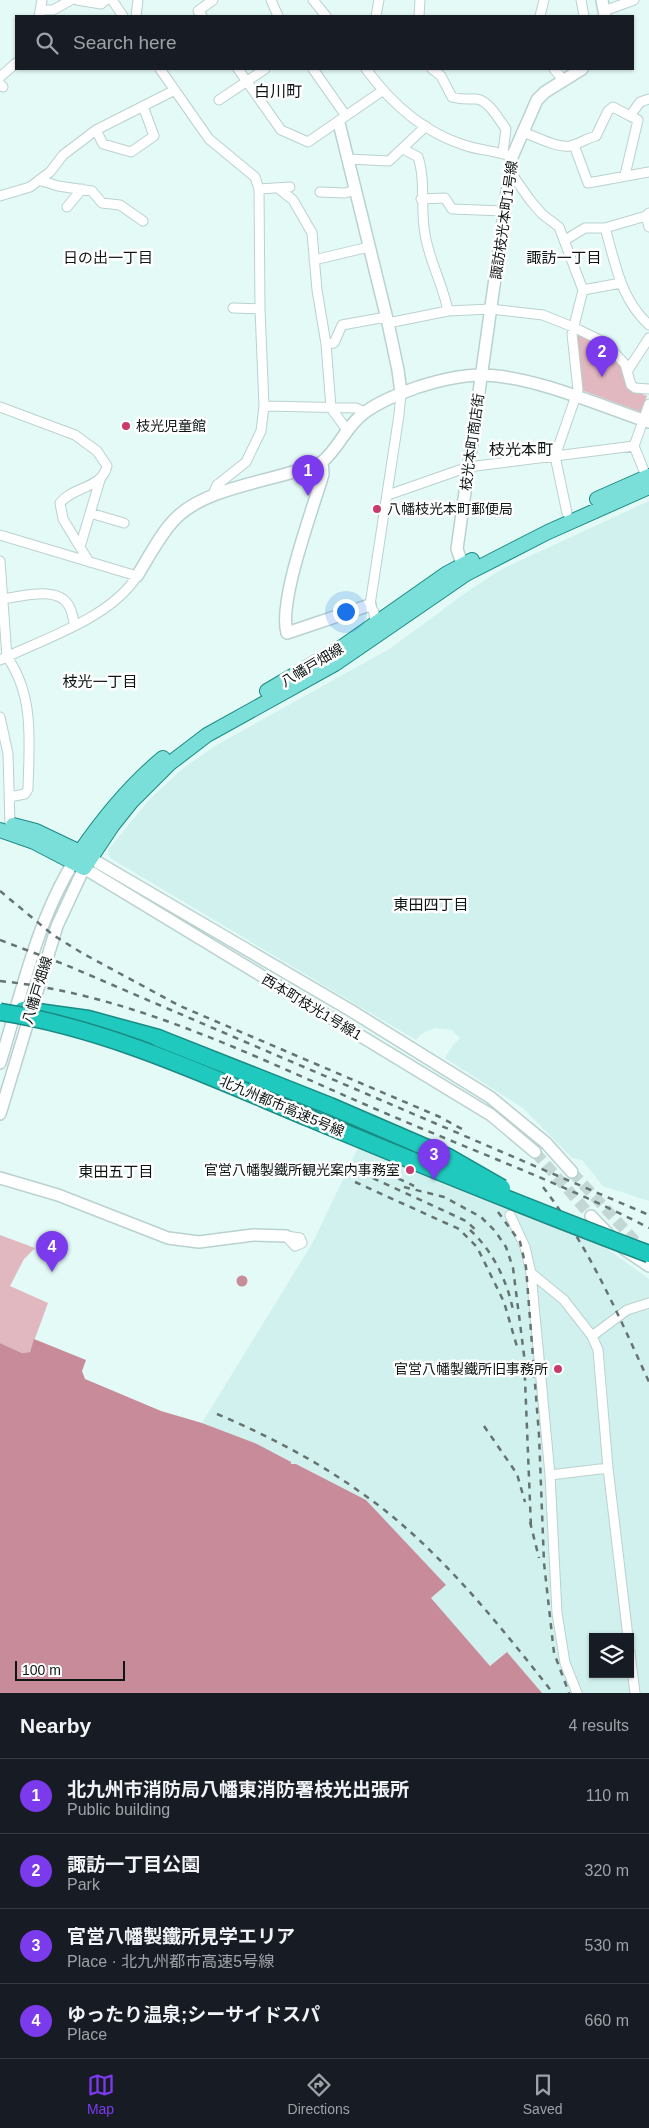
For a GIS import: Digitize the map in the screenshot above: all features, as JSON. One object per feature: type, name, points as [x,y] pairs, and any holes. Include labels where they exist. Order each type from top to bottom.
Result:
[{"type":"highway","points":[[0,1007],[15,1014],[88,1030],[157,1042],[327,1112],[495,1185],[554,1215],[630,1246]]},
{"type":"highway","name":"北九州都市高速5号線","points":[[15,1014],[71,1026],[146,1050],[554,1215]]},
{"type":"main road","name":"八幡戸畑線","points":[[82,860],[128,788],[174,748],[210,724],[316,664],[464,569],[567,513],[648,480]]},
{"type":"main road","name":"八幡戸畑線","points":[[82,860],[122,812],[158,774],[180,755],[222,726],[334,664],[464,569],[548,532],[648,480]]},
{"type":"main road","points":[[3,826],[36,831],[82,860]]},
{"type":"street","points":[[42,0],[40,13],[53,10],[71,0]]},
{"type":"street","points":[[77,0],[101,4],[106,0]]},
{"type":"street","points":[[112,0],[122,15]]},
{"type":"street","points":[[136,15],[138,0]]},
{"type":"street","points":[[197,14],[213,0]]},
{"type":"street","points":[[271,0],[278,15]]},
{"type":"street","points":[[313,0],[325,15]]},
{"type":"street","points":[[376,15],[379,0]]},
{"type":"street","points":[[419,15],[420,0]]},
{"type":"street","points":[[540,15],[544,0]]},
{"type":"street","points":[[580,0],[584,15]]},
{"type":"street","points":[[604,9],[634,0]]},
{"type":"street","points":[[0,77],[15,64]]},
{"type":"street","points":[[161,70],[209,139],[255,177],[260,189],[260,309],[264,406],[258,440],[246,462],[217,485],[212,496]]},
{"type":"street","points":[[239,70],[281,130],[308,142],[382,91]]},
{"type":"street","points":[[218,100],[264,70]]},
{"type":"street","points":[[314,70],[342,119],[348,159],[387,320],[401,393],[388,495],[370,605],[374,612],[374,625]]},
{"type":"street","points":[[367,70],[382,91],[406,114],[464,146],[507,155],[506,129],[486,101],[476,99],[466,102],[452,97],[441,76],[433,70]]},
{"type":"street","points":[[555,70],[564,80]]},
{"type":"street","name":"諏訪枝光本町1号線","points":[[491,310],[509,170],[507,155],[522,132],[537,100],[580,70]]},
{"type":"street","points":[[0,196],[30,187],[50,172],[61,153],[96,130],[175,90]]},
{"type":"street","points":[[630,116],[640,102],[649,99]]},
{"type":"street","points":[[96,130],[103,144],[131,152],[154,136],[143,106]]},
{"type":"street","points":[[522,132],[565,146],[574,145],[587,138],[596,136],[608,111],[613,107],[638,120],[625,175]]},
{"type":"street","points":[[348,159],[389,161],[426,126]]},
{"type":"street","points":[[574,145],[588,182],[649,172]]},
{"type":"street","points":[[403,149],[418,157],[422,171],[421,199],[430,258],[444,291],[448,311]]},
{"type":"street","points":[[509,170],[542,214],[559,227],[583,290],[572,334],[578,390],[555,456],[567,513]]},
{"type":"street","points":[[39,180],[58,186],[92,191],[102,203],[120,205],[143,221]]},
{"type":"street","points":[[260,189],[290,187]]},
{"type":"street","points":[[278,188],[292,200],[312,233],[326,344],[331,408],[347,430]]},
{"type":"street","points":[[67,207],[82,189]]},
{"type":"street","points":[[320,192],[345,193],[355,190]]},
{"type":"street","points":[[421,199],[445,198],[452,209],[504,211]]},
{"type":"street","points":[[565,240],[585,228],[605,228],[648,214],[649,227]]},
{"type":"street","points":[[605,228],[621,283],[635,312],[649,325]]},
{"type":"street","points":[[314,260],[369,247]]},
{"type":"street","points":[[583,290],[621,283]]},
{"type":"street","points":[[232,308],[260,309]]},
{"type":"street","points":[[326,344],[334,343],[342,325],[448,311],[491,310],[544,315],[573,326],[604,342],[625,364],[631,385],[635,388],[649,390]]},
{"type":"street","name":"枝光本町商店街","points":[[464,569],[457,549],[491,310]]},
{"type":"street","points":[[628,370],[649,338]]},
{"type":"street","points":[[3,658],[75,625],[113,602],[131,586],[176,518],[194,505],[212,496],[322,462],[330,456],[347,430],[365,412],[401,393],[440,382],[481,375],[524,381],[646,421]]},
{"type":"street","points":[[648,480],[634,446],[646,421],[649,404]]},
{"type":"street","points":[[264,406],[356,408],[365,412]]},
{"type":"street","points":[[0,407],[63,429],[86,442],[97,452],[107,466],[100,480],[80,547]]},
{"type":"street","points":[[388,495],[468,467],[634,446]]},
{"type":"street","points":[[322,462],[323,474],[287,599],[284,622],[287,633],[370,605]]},
{"type":"street","points":[[89,562],[63,519],[60,503],[64,497],[100,480]]},
{"type":"street","points":[[90,513],[124,523]]},
{"type":"street","points":[[0,535],[137,576]]},
{"type":"street","points":[[0,561],[3,658],[16,669],[29,711],[28,789],[25,794],[8,796]]},
{"type":"street","points":[[2,599],[49,594],[62,598],[69,606],[75,625]]},
{"type":"street","points":[[0,716],[8,754],[8,796],[3,826]]},
{"type":"street","name":"八幡戸畑線","points":[[0,1063],[46,917],[82,860]]},
{"type":"street","name":"西本町枝光1号線1","points":[[82,860],[342,1005],[443,1068],[508,1110],[546,1143],[572,1172]]},
{"type":"street","name":"西本町枝光1号線1","points":[[82,860],[491,1115],[535,1152]]},
{"type":"street","name":"八幡戸畑線","points":[[0,1114],[15,1014]]},
{"type":"street","points":[[435,1080],[443,1068]]},
{"type":"street","points":[[0,1178],[58,1195],[168,1238],[209,1242],[253,1235],[286,1236]]},
{"type":"street","points":[[510,1215],[525,1247],[531,1273],[550,1475],[557,1613],[565,1663],[577,1693]]},
{"type":"street","points":[[591,1216],[618,1244],[649,1266]]},
{"type":"street","points":[[531,1273],[564,1300],[592,1336],[598,1350],[608,1468],[628,1633]]},
{"type":"street","points":[[592,1336],[628,1310],[649,1304]]},
{"type":"street","points":[[550,1475],[608,1468]]},
{"type":"street","points":[[633,1678],[635,1693]]},
{"type":"shaded area","points":[[580,334],[600,343],[623,367],[627,388],[647,396],[641,412],[581,390],[575,339]]},
{"type":"shaded area","points":[[649,501],[649,1201],[603,1186],[582,1160],[572,1158],[523,1108],[445,1058],[460,1038],[452,1030],[435,1028],[421,1034],[416,1040],[110,858],[108,850],[149,800],[181,770],[215,746],[391,648],[468,591],[502,569]]},
{"type":"shaded area","points":[[368,1127],[606,1248],[649,1279],[649,1693],[542,1693],[507,1652],[490,1666],[431,1598],[446,1585],[366,1500],[296,1464],[291,1464],[257,1444],[202,1423],[313,1242]]},
{"type":"shaded area","points":[[0,1235],[35,1248],[24,1259],[10,1286],[48,1303],[30,1352],[22,1353],[0,1343]]},
{"type":"shaded area","points":[[242,1275],[248,1281],[242,1287],[236,1281]]},
{"type":"shaded area","points":[[34,1339],[86,1360],[82,1371],[85,1379],[161,1411],[202,1423],[257,1444],[291,1462],[291,1464],[296,1464],[366,1500],[446,1585],[431,1598],[490,1666],[507,1652],[542,1693],[0,1693],[0,1343],[22,1353],[30,1352]]},
{"type":"tunnel","points":[[535,1152],[591,1216]]},
{"type":"tunnel","points":[[572,1172],[637,1243]]},
{"type":"railway","points":[[0,891],[53,935],[82,953],[180,1006],[440,1117],[462,1129]]},
{"type":"railway","points":[[0,940],[66,965],[649,1215]]},
{"type":"railway","points":[[0,981],[51,989],[100,1000],[197,1032],[551,1182],[649,1228]]},
{"type":"railway","points":[[366,1163],[414,1186]]},
{"type":"railway","points":[[362,1173],[466,1221],[477,1231]]},
{"type":"railway","points":[[355,1182],[459,1229],[477,1247],[504,1302],[518,1350]]},
{"type":"railway","points":[[404,1187],[444,1197],[481,1217],[495,1231],[506,1247],[513,1268],[524,1355],[531,1527]]},
{"type":"railway","points":[[543,1187],[589,1257],[649,1382]]},
{"type":"railway","points":[[498,1212],[520,1242],[526,1267],[539,1435],[544,1563],[554,1653],[569,1693]]},
{"type":"railway","points":[[470,1230],[498,1266],[513,1310]]},
{"type":"railway","points":[[217,1414],[274,1440],[310,1460],[346,1482],[390,1515],[416,1537],[465,1586],[553,1693]]},
{"type":"railway","points":[[484,1426],[517,1474],[525,1502]]},
{"type":"railway","points":[[530,1522],[539,1558]]},
{"type":"place","name":"諏訪一丁目公園","points":[[602,377]]},
{"type":"place","name":"枝光児童館","points":[[126,426]]},
{"type":"place","name":"北九州市消防局八幡東消防署枝光出張所","points":[[308,496]]},
{"type":"place","name":"八幡枝光本町郵便局","points":[[377,509]]},
{"type":"place","name":"官営八幡製鐵所観光案内事務室","points":[[410,1170]]},
{"type":"place","name":"官営八幡製鐵所見学エリア","points":[[434,1180]]},
{"type":"place","name":"ゆったり温泉;シーサイドスパ","points":[[52,1272]]},
{"type":"place","name":"官営八幡製鐵所旧事務所","points":[[558,1369]]},
{"type":"district","name":"白川町","points":[[278,91]]},
{"type":"district","name":"日の出一丁目","points":[[108,258]]},
{"type":"district","name":"諏訪一丁目","points":[[564,258]]},
{"type":"district","name":"枝光本町","points":[[521,449]]},
{"type":"district","name":"枝光一丁目","points":[[100,682]]},
{"type":"district","name":"東田四丁目","points":[[431,905]]},
{"type":"district","name":"東田五丁目","points":[[116,1172]]}]
